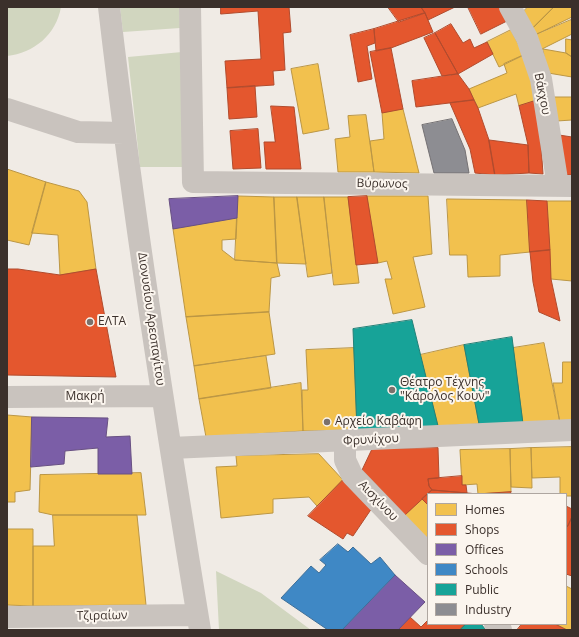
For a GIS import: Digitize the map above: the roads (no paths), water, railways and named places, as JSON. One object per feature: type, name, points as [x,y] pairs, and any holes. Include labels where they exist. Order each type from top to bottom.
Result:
[{"type":"street","name":"Διονυσίου Αρεοπαγίτου","points":[[109,7],[124,133],[162,396],[199,623]]},
{"type":"street","name":"Βύρωνος","points":[[190,7],[192,182],[565,186]]},
{"type":"street","name":"Βάκχου","points":[[510,7],[527,38],[541,79],[565,186]]},
{"type":"street","points":[[7,108],[78,132],[124,133]]},
{"type":"street","name":"Μακρή","points":[[7,397],[162,396]]},
{"type":"street","name":"Φρυνίχου","points":[[171,448],[572,430]]},
{"type":"street","name":"Αισχίνου","points":[[344,441],[345,460],[352,475],[427,553]]},
{"type":"street","name":"Τζιραίων","points":[[7,618],[199,623]]},
{"type":"place","name":"ΕΛΤΑ","points":[[90,322]]},
{"type":"place","name":"Θέατρο Τέχνης \"Κάρολος Κουν\"","points":[[392,390]]},
{"type":"place","name":"Αρχείο Καβάφη","points":[[327,422]]}]
